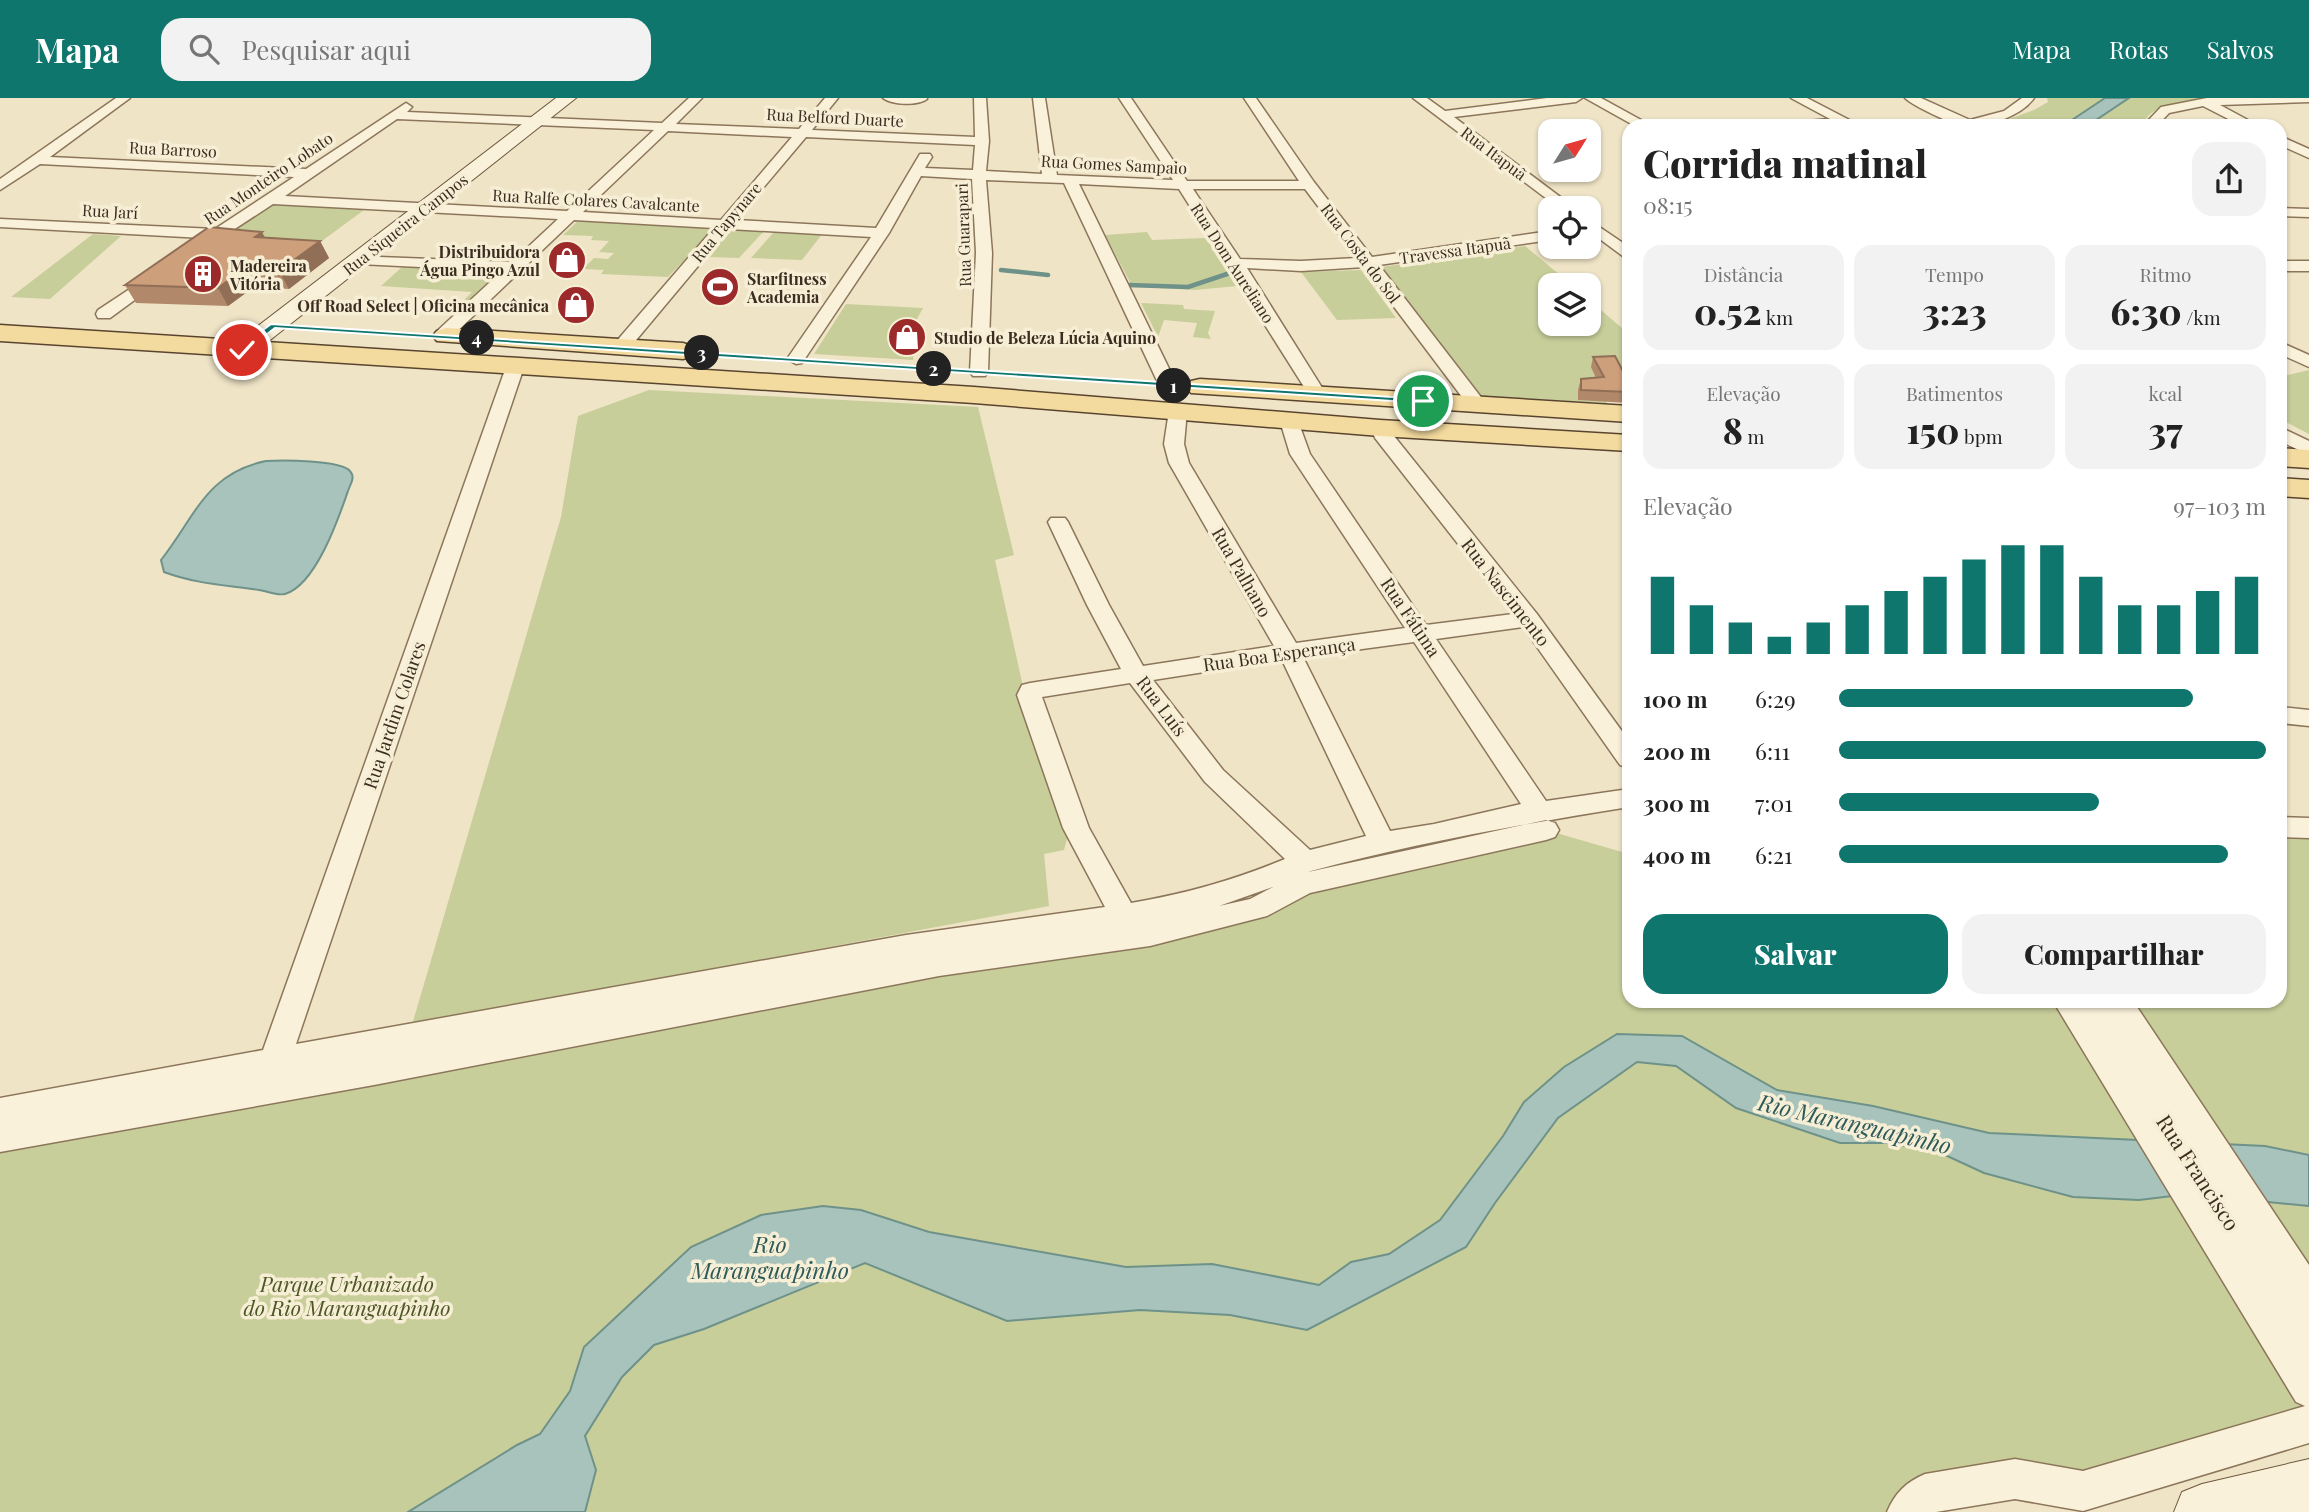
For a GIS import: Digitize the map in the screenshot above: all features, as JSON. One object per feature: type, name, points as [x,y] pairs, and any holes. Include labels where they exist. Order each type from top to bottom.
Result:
[{"type":"main road","points":[[78,313],[144,317]]},
{"type":"main road","points":[[235,323],[313,328]]},
{"type":"main road","points":[[2,335],[1622,443]]},
{"type":"main road","points":[[416,335],[1622,414]]},
{"type":"main road","points":[[2287,457],[2309,459]]},
{"type":"main road","points":[[2287,487],[2309,489]]},
{"type":"street","points":[[0,186],[124,98]]},
{"type":"street","name":"Rua Monteiro Lobato","points":[[104,314],[419,98]]},
{"type":"street","name":"Rua Siqueira Campos","points":[[242,350],[567,98]]},
{"type":"street","points":[[442,336],[696,98]]},
{"type":"street","name":"Rua Tapynare","points":[[621,347],[832,98]]},
{"type":"street","points":[[889,98],[921,99]]},
{"type":"street","name":"Rua Guarapari","points":[[979,372],[984,253],[979,176],[982,141],[980,98]]},
{"type":"street","points":[[1039,98],[1050,178]]},
{"type":"street","name":"Rua Dom Aureliano","points":[[1125,98],[1317,394]]},
{"type":"street","name":"Rua Costa do Sol","points":[[1250,98],[1309,185],[1478,405]]},
{"type":"street","name":"Rua Itapuã","points":[[1419,98],[1552,196]]},
{"type":"street","points":[[1443,115],[1576,98]]},
{"type":"street","points":[[1591,98],[1632,119]]},
{"type":"street","points":[[1779,98],[1820,119]]},
{"type":"street","points":[[1797,98],[1840,119]]},
{"type":"street","points":[[1911,98],[1954,119]]},
{"type":"street","points":[[1987,119],[2014,111],[2023,106],[2028,98]]},
{"type":"street","points":[[2157,119],[2165,110],[2207,103],[2308,98]]},
{"type":"street","points":[[2207,103],[2238,119]]},
{"type":"street","name":"Rua Belford Duarte","points":[[394,115],[982,141]]},
{"type":"street","points":[[796,359],[881,233],[918,172],[933,139]]},
{"type":"street","points":[[2287,143],[2309,154]]},
{"type":"street","name":"Rua Barroso","points":[[36,160],[307,173]]},
{"type":"street","name":"Rua Gomes Sampaio","points":[[918,172],[1182,185],[1309,185]]},
{"type":"street","points":[[1069,179],[1168,386]]},
{"type":"street","name":"Rua Ralfe Colares Cavalcante","points":[[268,199],[881,233]]},
{"type":"street","points":[[2287,204],[2305,213]]},
{"type":"street","points":[[2287,212],[2305,213]]},
{"type":"street","name":"Rua Jarí","points":[[0,223],[217,234]]},
{"type":"street","points":[[1601,228],[1618,227]]},
{"type":"street","points":[[1601,234],[1622,249]]},
{"type":"street","name":"Travessa Itapuã","points":[[1234,263],[1332,265],[1538,238]]},
{"type":"street","points":[[359,259],[517,267]]},
{"type":"street","points":[[2287,266],[2309,266]]},
{"type":"street","points":[[2287,338],[2309,349]]},
{"type":"street","points":[[2287,351],[2309,362]]},
{"type":"street","name":"Rua Jardim Colares","points":[[274,1064],[514,367]]},
{"type":"street","name":"Rua Palhano","points":[[1178,411],[1174,444],[1179,463],[1289,651],[1382,842]]},
{"type":"street","name":"Rua Fátima","points":[[1289,421],[1300,454],[1423,634],[1543,820]]},
{"type":"street","name":"Rua Nascimento","points":[[1380,428],[1385,438],[1530,620],[1622,749]]},
{"type":"street","points":[[2287,437],[2309,449]]},
{"type":"street","name":"Rua Luís","points":[[1058,522],[1098,605],[1136,674],[1214,776],[1305,862]]},
{"type":"street","name":"Rua Boa Esperança","points":[[1030,691],[1289,651],[1530,620]]},
{"type":"street","points":[[1030,691],[1029,695],[1076,828],[1124,916]]},
{"type":"street","points":[[2287,716],[2309,718]]},
{"type":"street","points":[[0,1137],[388,1068],[939,964],[1150,934],[1257,908],[1303,884],[1622,801]]},
{"type":"street","points":[[2287,811],[2309,812]]},
{"type":"street","points":[[0,1112],[906,947],[1190,904],[1242,888],[1305,862],[1382,842],[1543,820]]},
{"type":"street","points":[[2287,827],[2309,828]]},
{"type":"street","name":"Rua Francisco","points":[[2096,1008],[2293,1317],[2309,1389]]},
{"type":"street","points":[[1907,1512],[1925,1494],[2015,1479],[2083,1491],[2309,1424]]},
{"type":"street","points":[[2202,1512],[2309,1487]]},
{"type":"green space","points":[[2047,98],[2224,98],[2177,103],[2155,111],[2146,119],[2009,119],[2048,102]]},
{"type":"green space","points":[[270,204],[364,210],[315,246],[218,239]]},
{"type":"green space","points":[[579,220],[713,230],[668,277],[601,274],[604,270],[583,269],[594,258],[608,259],[614,253],[599,252],[609,241],[591,240],[593,236],[563,235]]},
{"type":"green space","points":[[734,227],[823,233],[802,260],[751,258],[774,232],[764,231],[739,258],[707,257]]},
{"type":"green space","points":[[1147,232],[1152,240],[1206,238],[1237,286],[1195,290],[1128,286],[1130,282],[1105,235]]},
{"type":"green space","points":[[93,234],[121,236],[50,299],[11,297]]},
{"type":"green space","points":[[1525,246],[1558,273],[1538,273],[1538,336],[1601,336],[1601,310],[1622,328],[1622,370],[1614,371],[1603,390],[1607,403],[1479,396],[1381,267]]},
{"type":"green space","points":[[402,267],[506,271],[458,316],[449,315],[472,292],[381,286]]},
{"type":"green space","points":[[1361,270],[1396,318],[1337,320],[1301,272]]},
{"type":"green space","points":[[1141,303],[1183,305],[1184,309],[1215,311],[1208,333],[1211,339],[1193,337],[1197,323],[1164,320],[1158,337]]},
{"type":"green space","points":[[846,304],[923,308],[917,319],[913,360],[814,354]]},
{"type":"green space","points":[[2309,370],[2309,434],[2287,423],[2287,375]]},
{"type":"green space","points":[[649,390],[978,407],[1014,555],[995,560],[1024,691],[1071,823],[1064,850],[1044,854],[1049,906],[412,1025],[561,517],[578,416]]},
{"type":"green space","points":[[2287,827],[2309,828],[2309,1155],[2265,1146],[2210,1145],[2121,1008],[2287,1008]]},
{"type":"green space","name":"Parque Urbanizado do Rio Maranguapinho","points":[[1546,830],[1622,852],[1622,1008],[2072,1008],[2156,1141],[1989,1133],[1873,1106],[1777,1090],[1682,1036],[1524,1102],[1503,1136],[1440,1220],[1389,1254],[1351,1262],[1319,1285],[1212,1264],[1126,1267],[929,1232],[861,1210],[691,1247],[584,1347],[570,1391],[540,1434],[517,1445],[408,1512],[0,1512],[0,1137],[1150,934],[1303,884]]},
{"type":"green space","points":[[1637,1062],[1676,1066],[1736,1108],[1840,1143],[1891,1143],[1943,1154],[1984,1173],[2073,1197],[2189,1194],[2309,1389],[2309,1424],[1907,1512],[585,1512],[596,1470],[584,1436],[622,1377],[654,1345],[704,1329],[865,1263],[1007,1321],[1140,1310],[1230,1315],[1307,1330],[1466,1247],[1558,1118]]},
{"type":"green space","points":[[2244,1198],[2309,1206],[2309,1297]]},
{"type":"water","points":[[2105,98],[2129,98],[2098,119],[2074,119]]},
{"type":"water","points":[[266,461],[324,463],[344,467],[352,474],[352,481],[332,533],[307,578],[296,588],[279,594],[199,582],[164,572],[161,560],[215,486],[229,475]]},
{"type":"water","name":"Rio Maranguapinho","points":[[1617,1034],[1682,1036],[1777,1090],[1873,1106],[1989,1133],[2265,1146],[2309,1155],[2309,1206],[2189,1194],[2139,1200],[2073,1197],[1984,1173],[1943,1154],[1891,1143],[1840,1143],[1736,1108],[1676,1066],[1637,1062],[1558,1118],[1466,1247],[1307,1330],[1230,1315],[1140,1310],[1007,1321],[865,1263],[704,1329],[654,1345],[622,1377],[585,1436],[596,1470],[585,1512],[408,1512],[517,1445],[540,1434],[570,1391],[584,1347],[691,1247],[761,1215],[823,1206],[861,1210],[929,1232],[1126,1267],[1212,1264],[1319,1285],[1351,1262],[1389,1254],[1440,1220],[1503,1136],[1524,1102],[1564,1067]]},
{"type":"building","points":[[209,227],[262,232],[255,237],[320,241],[279,271],[244,269],[218,288],[125,285]]},
{"type":"building","points":[[1615,356],[1622,369],[1622,392],[1581,390],[1581,379],[1604,377],[1593,357]]},
{"type":"waterway","points":[[1001,270],[1048,275]]},
{"type":"waterway","points":[[1128,285],[1188,287],[1239,270]]},
{"type":"place","name":"Distribuidora Água Pingo Azul","points":[[567,260]]},
{"type":"place","name":"Madereira Vitória","points":[[203,274]]},
{"type":"place","name":"Starfitness Academia","points":[[720,287]]},
{"type":"place","name":"Off Road Select | Oficina mecânica","points":[[576,305]]},
{"type":"place","name":"Studio de Beleza Lúcia Aquino","points":[[907,337]]},
{"type":"route","points":[[242,350],[274,325],[1423,401]]}]
